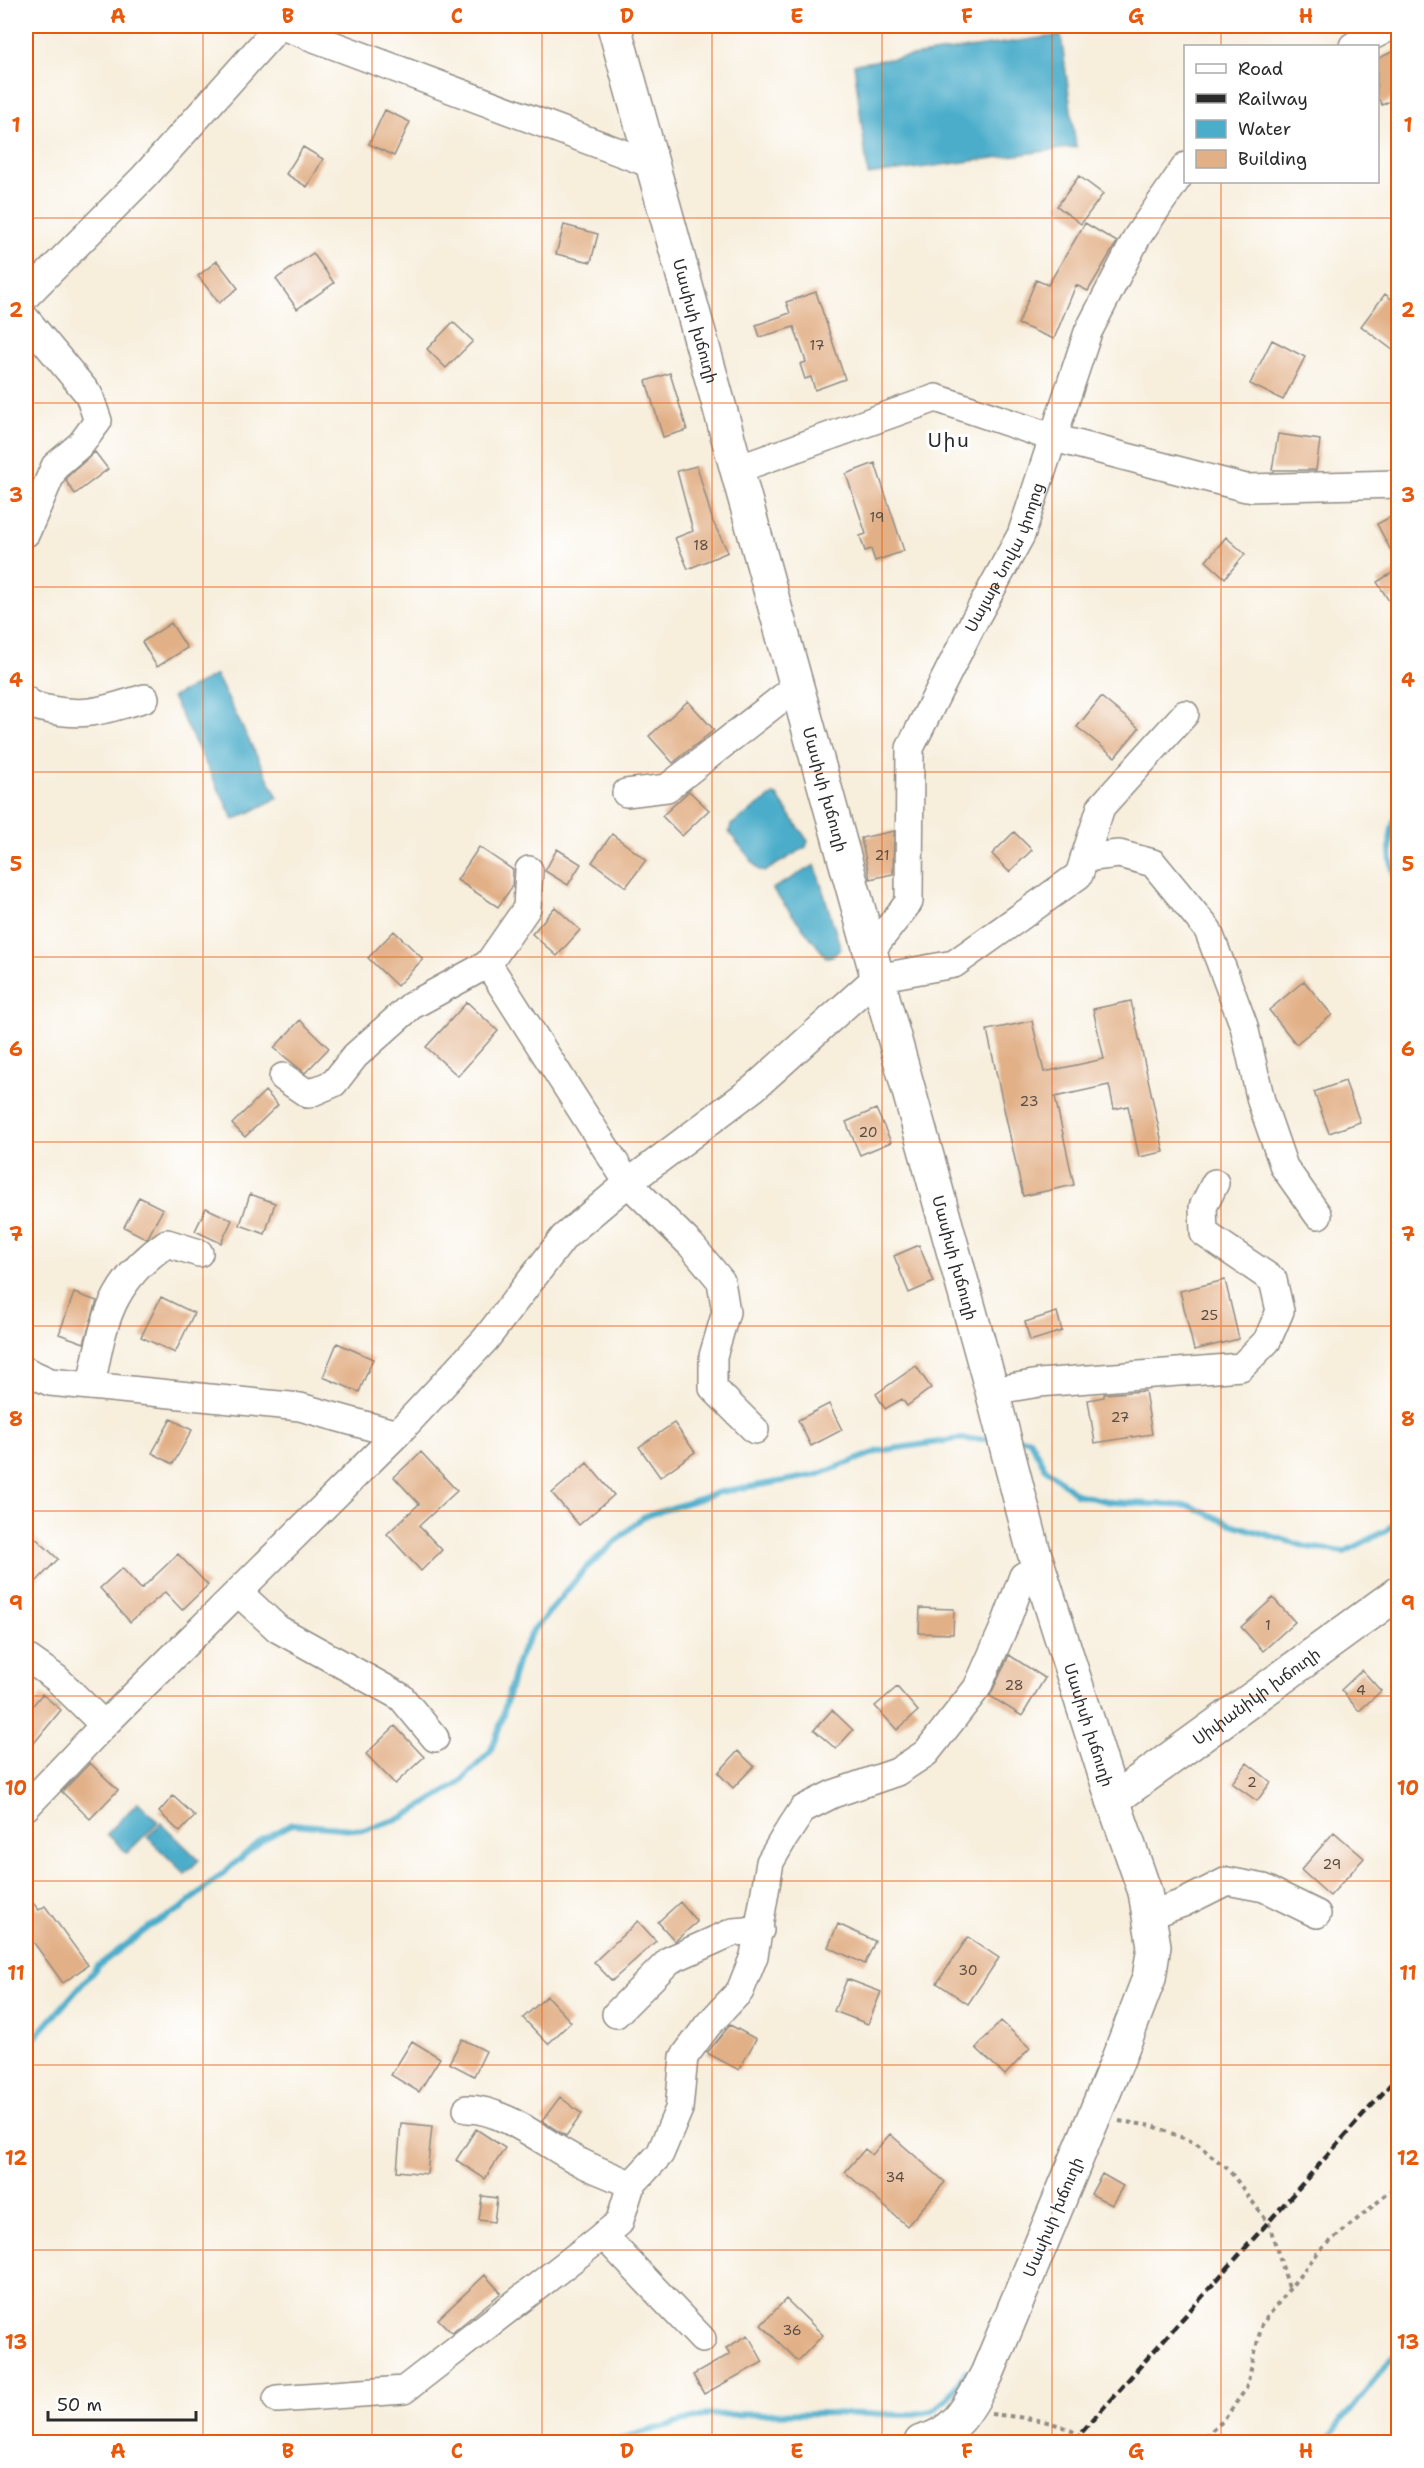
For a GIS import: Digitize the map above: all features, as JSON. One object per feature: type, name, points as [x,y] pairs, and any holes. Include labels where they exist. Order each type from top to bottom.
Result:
[{"type":"main road","name":"Մասիսի խճուղի","points":[[614,26],[872,966],[992,1391],[1036,1558],[1113,1800],[1145,1892],[1154,1946],[1149,1978],[1094,2118],[987,2374],[964,2416],[950,2430],[921,2442]]},
{"type":"main road","name":"Սիփանիկի խճուղի","points":[[1113,1800],[1398,1593]]},
{"type":"street","points":[[26,296],[144,177],[280,26],[654,165]]},
{"type":"street","points":[[1355,45],[1392,26]]},
{"type":"street","name":"Սայաթ Նովա փողոց","points":[[26,1807],[104,1725],[398,1434],[485,1340],[564,1237],[628,1183],[754,1088],[872,966],[909,902],[910,748],[974,621],[1021,535],[1088,332],[1137,237],[1184,167]]},
{"type":"street","points":[[26,319],[89,394],[98,421],[81,444],[55,466],[26,533]]},
{"type":"street","points":[[735,470],[936,398],[1054,438],[1246,488],[1398,484]]},
{"type":"street","points":[[626,793],[667,788],[796,687]]},
{"type":"street","points":[[26,700],[32,705],[65,713],[90,714],[145,698]]},
{"type":"street","points":[[872,966],[954,964],[1079,875],[1101,807],[1185,714]]},
{"type":"street","points":[[1084,858],[1119,854],[1152,863],[1208,930],[1244,1026],[1261,1101],[1284,1167],[1318,1215]]},
{"type":"street","points":[[283,1077],[308,1094],[334,1083],[355,1056],[411,1006],[488,964],[527,908],[530,870]]},
{"type":"street","points":[[488,964],[628,1183],[691,1245],[721,1281],[726,1312],[713,1356],[713,1388],[755,1430]]},
{"type":"street","points":[[992,1391],[1040,1383],[1241,1367],[1267,1341],[1280,1311],[1273,1280],[1204,1233],[1203,1207],[1215,1184]]},
{"type":"street","points":[[91,1386],[102,1332],[126,1279],[145,1258],[167,1243],[199,1253]]},
{"type":"street","points":[[26,1371],[50,1382],[300,1407],[398,1434]]},
{"type":"street","points":[[277,2399],[404,2390],[619,2223],[631,2186],[660,2154],[679,2109],[684,2057],[707,2026],[740,1991],[754,1956],[770,1862],[803,1809],[833,1794],[897,1772],[926,1753],[977,1688],[1005,1625],[1023,1576],[1036,1558]]},
{"type":"street","points":[[239,1593],[278,1629],[401,1696],[435,1737]]},
{"type":"street","points":[[26,1657],[57,1678],[104,1725]]},
{"type":"street","points":[[1149,1915],[1183,1903],[1227,1881],[1264,1888],[1317,1914]]},
{"type":"street","points":[[616,2014],[670,1960],[733,1932],[760,1930]]},
{"type":"street","points":[[467,2109],[484,2109],[556,2150],[631,2186]]},
{"type":"street","points":[[603,2235],[702,2339]]},
{"type":"path","points":[[1094,2118],[1153,2126],[1196,2143],[1229,2170],[1269,2224],[1290,2291]]},
{"type":"path","points":[[1198,2442],[1223,2421],[1246,2389],[1262,2324],[1319,2251],[1392,2190],[1398,2193]]},
{"type":"path","points":[[964,2416],[989,2414],[1040,2421],[1080,2435],[1087,2442]]},
{"type":"water","points":[[1061,35],[1076,147],[868,175],[854,64]]},
{"type":"water","points":[[216,675],[278,798],[234,820],[172,697]]},
{"type":"water","points":[[773,795],[777,796],[808,841],[806,847],[764,872],[759,870],[729,832],[731,825]]},
{"type":"water","points":[[815,865],[841,949],[833,956],[826,957],[772,889]]},
{"type":"water","points":[[138,1802],[158,1822],[127,1853],[107,1834]]},
{"type":"water","points":[[161,1823],[199,1860],[185,1874],[147,1837]]},
{"type":"building","points":[[1398,49],[1398,97],[1382,105],[1379,100],[1379,58]]},
{"type":"building","points":[[385,110],[410,122],[394,156],[369,144]]},
{"type":"building","points":[[303,147],[323,159],[307,187],[286,174]]},
{"type":"building","points":[[1079,176],[1103,194],[1081,224],[1057,206]]},
{"type":"building","points":[[1085,223],[1117,242],[1088,291],[1076,285],[1054,339],[1018,324],[1036,280],[1048,285]]},
{"type":"building","points":[[564,225],[598,234],[591,262],[556,254]]},
{"type":"building","points":[[313,253],[334,283],[297,309],[276,279]]},
{"type":"building","points":[[217,261],[238,288],[219,303],[198,276]]},
{"type":"building","points":[[816,292],[845,379],[815,390],[811,377],[805,379],[800,364],[806,362],[794,327],[760,337],[756,325],[790,313],[786,302]]},
{"type":"building","points":[[1385,294],[1398,304],[1398,354],[1361,326]]},
{"type":"building","points":[[453,322],[473,341],[446,368],[427,349]]},
{"type":"building","points":[[1272,340],[1305,357],[1283,400],[1250,384]]},
{"type":"building","points":[[670,373],[687,430],[663,437],[646,381]]},
{"type":"building","points":[[1278,434],[1320,440],[1316,470],[1272,470]]},
{"type":"building","points":[[95,452],[108,469],[75,494],[66,481],[68,476]]},
{"type":"building","points":[[875,463],[904,551],[875,561],[871,549],[865,551],[860,536],[866,534],[846,474]]},
{"type":"building","points":[[697,466],[713,522],[728,552],[688,569],[675,538],[693,531],[677,471]]},
{"type":"building","points":[[1398,513],[1398,564],[1377,524]]},
{"type":"building","points":[[1226,537],[1245,554],[1225,578],[1206,561]]},
{"type":"building","points":[[1398,569],[1398,595],[1389,601],[1377,582]]},
{"type":"building","points":[[171,623],[187,648],[157,667],[142,642]]},
{"type":"building","points":[[1101,697],[1139,728],[1115,757],[1077,727]]},
{"type":"building","points":[[688,701],[714,730],[673,763],[649,736]]},
{"type":"building","points":[[689,791],[709,810],[682,836],[662,816]]},
{"type":"building","points":[[894,831],[893,874],[870,879],[861,838]]},
{"type":"building","points":[[1014,832],[1032,850],[1009,872],[992,854]]},
{"type":"building","points":[[612,834],[646,860],[626,887],[592,862]]},
{"type":"building","points":[[479,847],[513,870],[512,887],[498,907],[457,880]]},
{"type":"building","points":[[557,849],[581,864],[568,885],[545,871]]},
{"type":"building","points":[[555,907],[580,930],[557,956],[532,934]]},
{"type":"building","points":[[394,931],[423,959],[397,986],[368,958]]},
{"type":"building","points":[[1304,981],[1332,1015],[1296,1044],[1269,1010]]},
{"type":"building","points":[[1131,1001],[1164,1152],[1139,1157],[1128,1106],[1114,1109],[1109,1085],[1055,1097],[1074,1185],[1023,1196],[987,1030],[1032,1021],[1044,1072],[1104,1059],[1093,1009]]},
{"type":"building","points":[[467,1002],[498,1031],[458,1076],[426,1047]]},
{"type":"building","points":[[300,1020],[329,1048],[305,1073],[274,1048]]},
{"type":"building","points":[[1345,1081],[1360,1122],[1329,1133],[1314,1092]]},
{"type":"building","points":[[265,1091],[278,1105],[245,1137],[232,1124]]},
{"type":"building","points":[[876,1109],[891,1142],[860,1155],[846,1122]]},
{"type":"building","points":[[250,1194],[275,1203],[265,1234],[240,1225]]},
{"type":"building","points":[[139,1197],[163,1209],[147,1239],[124,1227]]},
{"type":"building","points":[[206,1208],[232,1220],[221,1243],[195,1231]]},
{"type":"building","points":[[919,1245],[934,1282],[909,1293],[894,1256]]},
{"type":"building","points":[[1225,1280],[1239,1339],[1194,1350],[1180,1291]]},
{"type":"building","points":[[74,1293],[97,1301],[84,1343],[59,1334]]},
{"type":"building","points":[[161,1297],[194,1313],[175,1353],[141,1337]]},
{"type":"building","points":[[1057,1312],[1062,1331],[1030,1341],[1025,1322]]},
{"type":"building","points":[[337,1343],[373,1359],[359,1392],[323,1377]]},
{"type":"building","points":[[916,1366],[931,1388],[907,1406],[902,1399],[885,1409],[876,1394]]},
{"type":"building","points":[[1145,1391],[1152,1434],[1095,1443],[1088,1400],[1104,1397],[1104,1394]]},
{"type":"building","points":[[829,1404],[842,1430],[811,1446],[798,1420]]},
{"type":"building","points":[[171,1419],[192,1430],[173,1464],[152,1453]]},
{"type":"building","points":[[674,1423],[695,1452],[660,1477],[639,1447]]},
{"type":"building","points":[[421,1452],[457,1491],[419,1526],[442,1550],[421,1571],[387,1534],[419,1504],[394,1477]]},
{"type":"building","points":[[587,1463],[614,1495],[579,1525],[552,1493]]},
{"type":"building","points":[[26,1529],[58,1559],[35,1583],[26,1574]]},
{"type":"building","points":[[178,1554],[208,1585],[182,1610],[165,1592],[130,1622],[100,1588],[122,1568],[141,1589]]},
{"type":"building","points":[[1273,1598],[1295,1622],[1263,1651],[1241,1627]]},
{"type":"building","points":[[920,1608],[954,1609],[953,1634],[919,1633]]},
{"type":"building","points":[[1009,1655],[1045,1678],[1022,1716],[990,1696]]},
{"type":"building","points":[[1362,1670],[1381,1691],[1359,1711],[1341,1690]]},
{"type":"building","points":[[897,1687],[918,1711],[897,1730],[875,1706]]},
{"type":"building","points":[[42,1694],[61,1710],[26,1753],[26,1714]]},
{"type":"building","points":[[832,1710],[853,1730],[836,1749],[814,1730]]},
{"type":"building","points":[[395,1726],[424,1757],[395,1784],[366,1754]]},
{"type":"building","points":[[738,1751],[754,1766],[733,1788],[718,1773]]},
{"type":"building","points":[[90,1763],[118,1790],[90,1819],[62,1792]]},
{"type":"building","points":[[1247,1763],[1271,1782],[1257,1801],[1232,1783]]},
{"type":"building","points":[[173,1796],[195,1816],[180,1832],[159,1812]]},
{"type":"building","points":[[1334,1832],[1364,1858],[1330,1896],[1301,1870]]},
{"type":"building","points":[[26,1895],[39,1910],[45,1906],[88,1965],[63,1983],[26,1932]]},
{"type":"building","points":[[680,1902],[697,1922],[675,1941],[658,1922]]},
{"type":"building","points":[[638,1921],[656,1941],[612,1981],[594,1962]]},
{"type":"building","points":[[838,1924],[875,1941],[865,1964],[828,1947]]},
{"type":"building","points":[[968,1937],[999,1958],[968,2004],[937,1983]]},
{"type":"building","points":[[847,1979],[881,1992],[868,2024],[834,2011]]},
{"type":"building","points":[[547,1996],[571,2022],[548,2044],[523,2018]]},
{"type":"building","points":[[1001,2021],[1030,2048],[1005,2075],[976,2048]]},
{"type":"building","points":[[730,2025],[756,2039],[739,2070],[707,2053]]},
{"type":"building","points":[[462,2039],[486,2051],[474,2076],[449,2063]]},
{"type":"building","points":[[412,2041],[440,2058],[419,2092],[391,2075]]},
{"type":"building","points":[[560,2097],[582,2114],[566,2136],[542,2121]]},
{"type":"building","points":[[401,2123],[432,2126],[427,2174],[397,2171]]},
{"type":"building","points":[[476,2129],[505,2148],[485,2179],[456,2160]]},
{"type":"building","points":[[890,2134],[945,2182],[907,2226],[845,2172],[865,2149],[872,2155]]},
{"type":"building","points":[[1102,2174],[1123,2186],[1112,2205],[1091,2194]]},
{"type":"building","points":[[482,2196],[497,2198],[494,2222],[479,2220]]},
{"type":"building","points":[[485,2275],[501,2293],[452,2333],[438,2319]]},
{"type":"building","points":[[786,2299],[823,2335],[798,2361],[761,2325]]},
{"type":"building","points":[[748,2335],[763,2362],[704,2394],[693,2375],[730,2354],[726,2348]]},
{"type":"waterway","points":[[1398,813],[1394,820],[1390,848],[1392,867],[1398,883]]},
{"type":"waterway","points":[[26,2048],[98,1966],[148,1928],[182,1908],[262,1840],[292,1824],[363,1830],[404,1817],[458,1784],[490,1752],[499,1729],[518,1659],[533,1631],[585,1569],[643,1517],[720,1492],[817,1475],[879,1451],[958,1439],[994,1439]]},
{"type":"waterway","points":[[1014,1439],[1029,1439],[1045,1468],[1076,1494],[1111,1502],[1190,1506],[1228,1523],[1307,1547],[1344,1552],[1387,1530],[1398,1519]]},
{"type":"waterway","points":[[1325,2442],[1398,2350]]},
{"type":"waterway","points":[[607,2442],[707,2415],[823,2413],[908,2415],[932,2411],[949,2397],[966,2371]]},
{"type":"railway","points":[[1073,2442],[1398,2076]]},
{"type":"district","name":"Սիս","points":[[949,440]]}]
